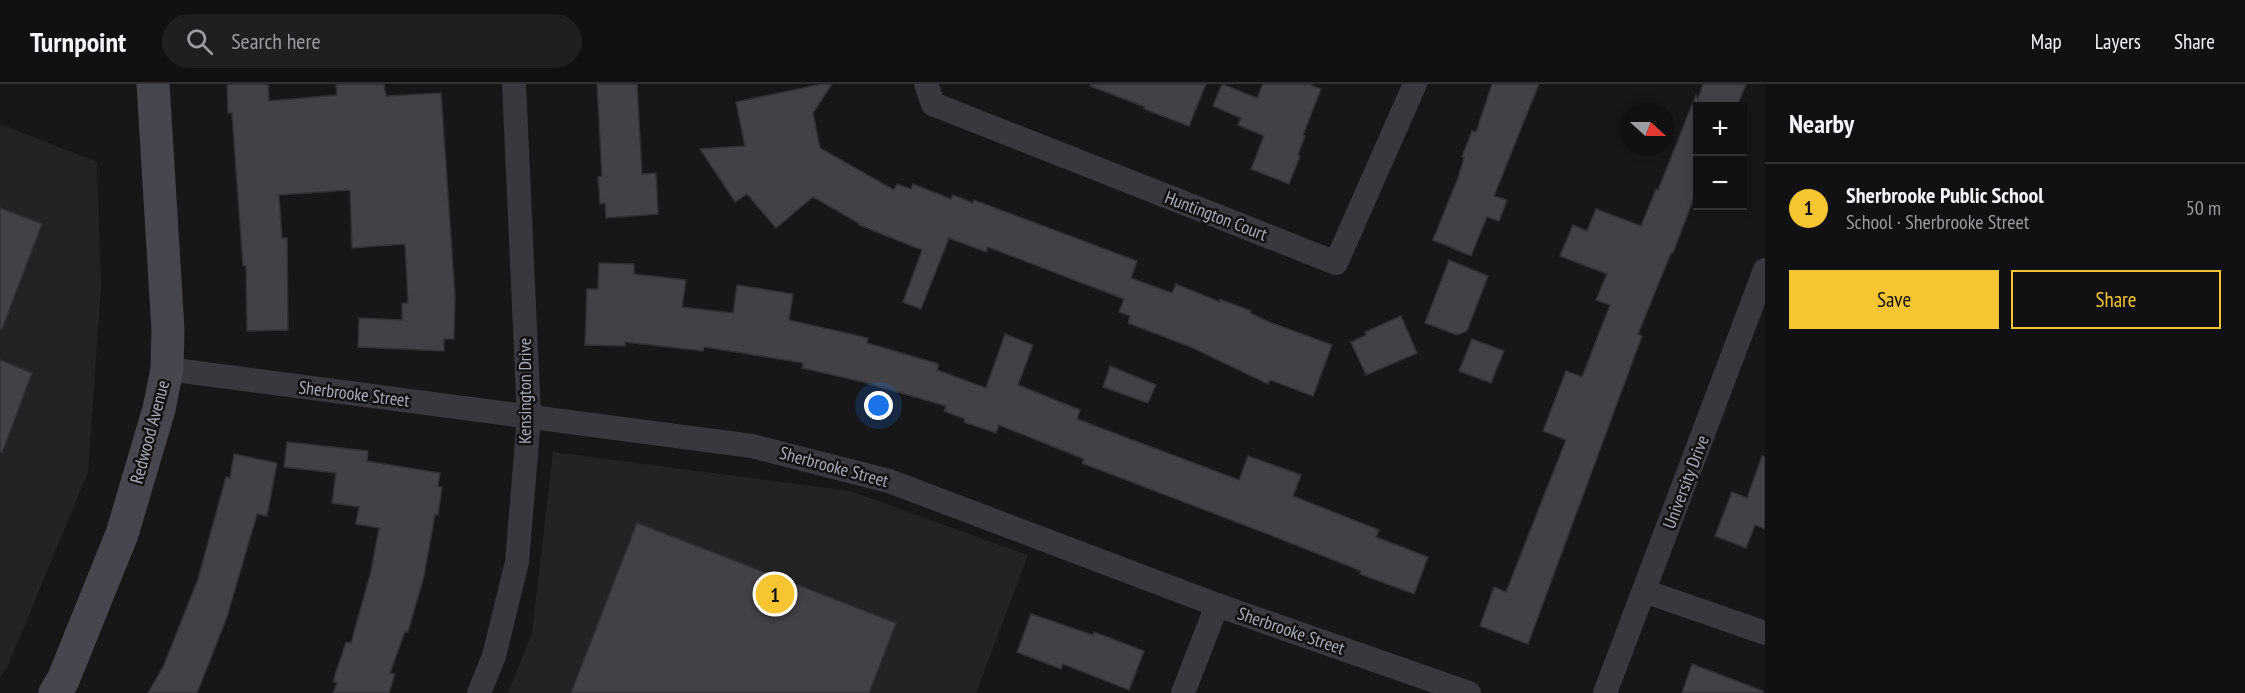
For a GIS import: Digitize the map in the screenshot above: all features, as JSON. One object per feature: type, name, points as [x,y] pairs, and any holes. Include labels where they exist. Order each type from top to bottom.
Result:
[{"type":"street","name":"Redwood Avenue","points":[[55,693],[63,680],[122,534],[159,409],[167,369],[168,330],[153,84]]},
{"type":"street","name":"Kensington Drive","points":[[479,693],[494,656],[517,562],[529,417],[514,84]]},
{"type":"street","name":"Huntington Court","points":[[926,84],[933,105],[1336,263],[1415,84]]},
{"type":"street","name":"University Drive","points":[[1605,693],[1765,270]]},
{"type":"street","name":"Sherbrooke Street","points":[[167,369],[752,446],[890,481],[1217,604],[1469,693]]},
{"type":"street","points":[[1644,591],[1765,633]]},
{"type":"street","points":[[1183,693],[1217,604]]},
{"type":"shaded area","points":[[0,124],[97,162],[101,287],[88,472],[7,668],[0,678]]},
{"type":"shaded area","points":[[553,452],[850,491],[1028,555],[976,693],[508,693],[532,633]]},
{"type":"building","points":[[227,84],[268,84],[269,101],[337,95],[336,84],[384,84],[386,96],[441,93],[455,296],[454,339],[444,339],[444,351],[358,347],[359,318],[402,320],[402,303],[408,303],[405,244],[352,248],[350,190],[279,195],[282,238],[287,238],[288,330],[247,331],[246,266],[243,266],[232,113],[228,113]]},
{"type":"building","points":[[597,84],[637,84],[642,174],[656,173],[658,214],[606,218],[605,203],[600,204],[598,177],[602,176]]},
{"type":"building","points":[[822,84],[832,84],[813,113],[820,148],[894,190],[897,184],[911,189],[913,184],[951,199],[953,195],[973,203],[974,200],[1137,261],[1131,278],[1172,293],[1176,284],[1220,302],[1220,299],[1251,311],[1250,313],[1269,322],[1332,345],[1313,396],[1270,380],[1268,384],[1193,348],[1128,323],[1130,316],[1119,312],[1124,299],[988,247],[986,252],[949,238],[921,309],[903,302],[922,250],[859,225],[813,197],[776,228],[747,194],[735,202],[700,149],[745,146],[736,102]]},
{"type":"building","points":[[1091,84],[1206,84],[1189,126],[1090,86]]},
{"type":"building","points":[[1222,84],[1257,98],[1263,84],[1309,84],[1321,89],[1303,135],[1305,136],[1298,155],[1300,156],[1289,184],[1251,169],[1264,136],[1238,125],[1241,118],[1213,106]]},
{"type":"building","points":[[1492,84],[1539,84],[1494,196],[1507,200],[1499,221],[1487,217],[1471,256],[1433,240],[1458,178],[1464,158],[1462,157],[1472,131],[1476,132]]},
{"type":"building","points":[[1703,84],[1746,84],[1739,102],[1693,102],[1696,95],[1698,99]]},
{"type":"building","points":[[1693,102],[1693,200],[1638,334],[1642,336],[1528,644],[1480,626],[1494,587],[1506,592],[1566,440],[1543,431],[1566,371],[1582,377],[1610,305],[1596,300],[1607,274],[1560,256],[1573,225],[1587,231],[1596,209],[1641,226],[1672,156],[1675,156],[1675,148]]},
{"type":"building","points":[[0,208],[42,224],[2,329],[0,329]]},
{"type":"building","points":[[1449,260],[1488,276],[1467,331],[1457,335],[1425,323]]},
{"type":"building","points":[[599,263],[634,264],[634,274],[686,280],[682,307],[733,313],[737,285],[793,294],[789,320],[868,338],[867,343],[939,364],[937,370],[986,388],[1005,334],[1033,345],[1018,385],[1080,410],[1077,419],[1239,480],[1248,456],[1301,475],[1293,496],[1379,530],[1376,537],[1428,557],[1414,594],[1360,574],[1361,571],[1278,538],[1082,463],[1084,459],[999,425],[996,433],[964,422],[965,419],[944,411],[946,406],[863,382],[802,368],[803,363],[704,347],[703,351],[625,342],[625,346],[585,345],[587,289],[598,289]]},
{"type":"building","points":[[1401,316],[1417,353],[1366,375],[1351,342],[1366,335],[1365,332]]},
{"type":"building","points":[[1472,339],[1504,351],[1491,383],[1459,371]]},
{"type":"building","points":[[0,360],[32,373],[2,453],[0,452]]},
{"type":"building","points":[[1110,366],[1156,385],[1148,403],[1103,387]]},
{"type":"building","points":[[287,442],[368,451],[367,461],[440,473],[438,486],[442,487],[438,515],[435,514],[424,576],[408,632],[405,631],[390,673],[395,674],[389,693],[333,693],[337,683],[333,681],[346,642],[351,643],[371,571],[379,528],[356,524],[359,507],[332,503],[336,473],[284,467]]},
{"type":"building","points":[[234,454],[277,463],[267,516],[257,514],[227,617],[197,693],[148,693],[164,665],[198,579],[226,477],[230,478]]},
{"type":"building","points":[[1762,456],[1765,457],[1765,529],[1755,525],[1746,548],[1715,536],[1732,492],[1747,498]]},
{"type":"building","points":[[637,523],[896,623],[869,693],[571,693]]},
{"type":"building","points":[[1031,614],[1093,635],[1094,632],[1144,651],[1129,690],[1063,664],[1061,669],[1017,652]]},
{"type":"building","points":[[1692,664],[1763,691],[1763,693],[1682,693]]},
{"type":"place","name":"Sherbrooke Public School","points":[[775,594]]}]
